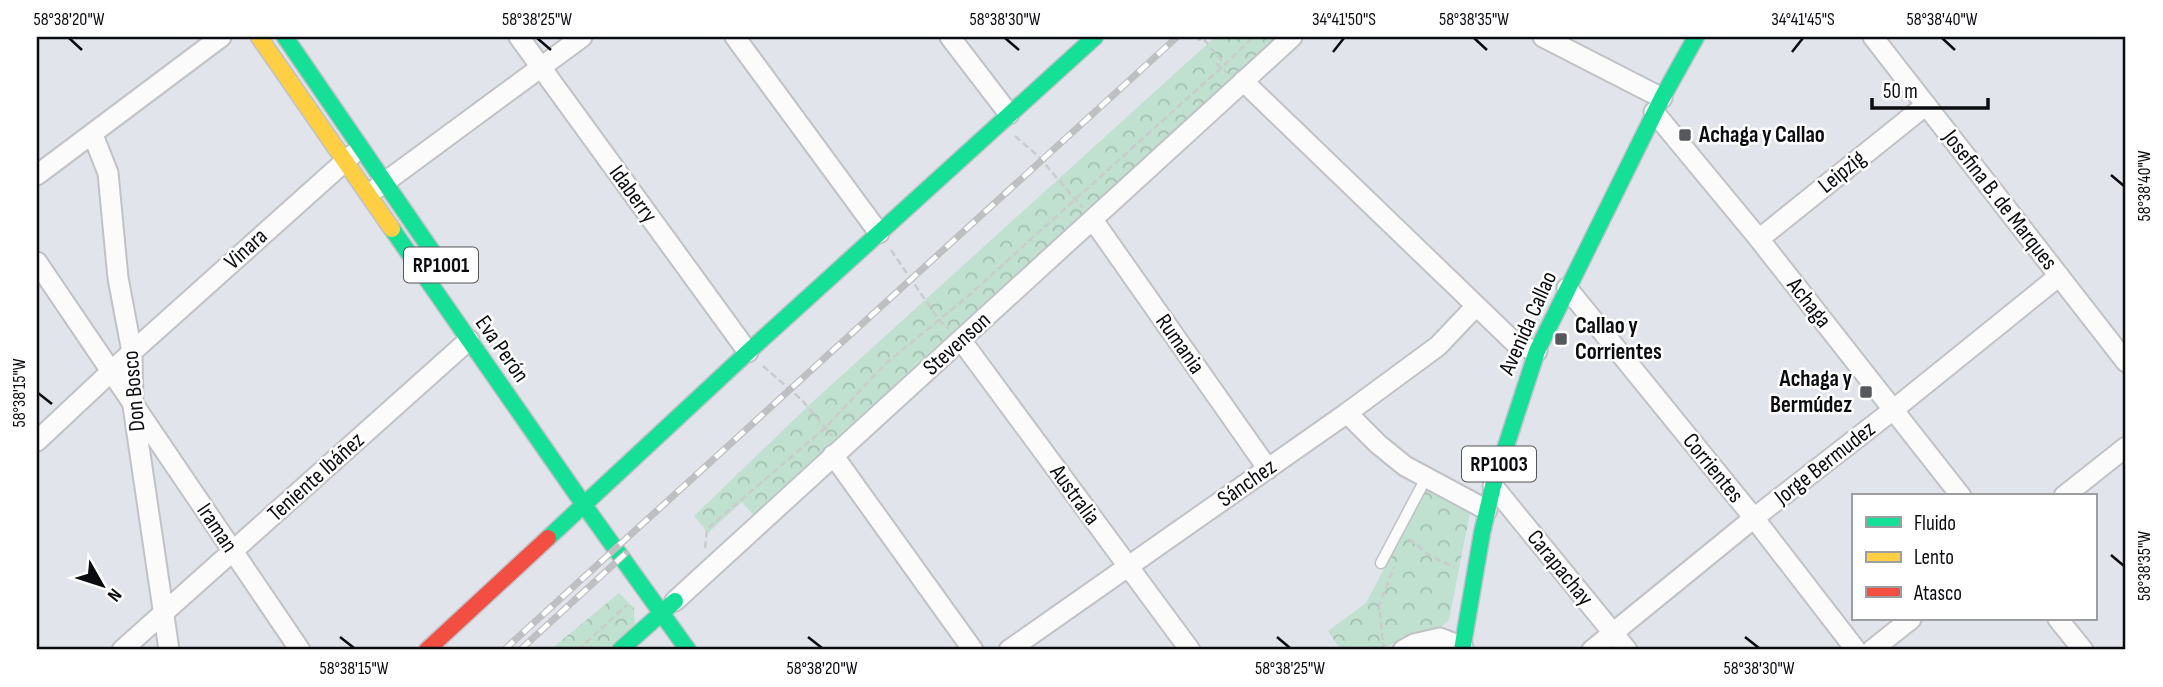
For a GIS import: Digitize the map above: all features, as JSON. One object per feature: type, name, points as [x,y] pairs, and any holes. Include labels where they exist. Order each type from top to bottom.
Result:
[{"type":"main road","name":"Eva Perón","points":[[259,37],[469,340],[593,496],[671,604],[688,650]]},
{"type":"main road","name":"RP1001","points":[[285,37],[455,286]]},
{"type":"main road","points":[[427,650],[748,352],[1095,37]]},
{"type":"main road","name":"Avenida Callao","points":[[1462,649],[1487,510],[1536,351],[1658,105],[1696,37]]},
{"type":"main road","name":"Stevenson","points":[[620,650],[671,604]]},
{"type":"street","points":[[37,175],[222,37]]},
{"type":"street","name":"Idaberry","points":[[519,37],[748,352]]},
{"type":"street","points":[[367,195],[582,37]]},
{"type":"street","points":[[735,37],[879,233]]},
{"type":"street","points":[[950,37],[1004,118]]},
{"type":"street","name":"Stevenson","points":[[671,604],[1292,37]]},
{"type":"street","name":"Achaga","points":[[1543,37],[1658,105],[1759,239],[1959,494]]},
{"type":"street","name":"Josefina B. de Marques","points":[[1873,37],[2126,362]]},
{"type":"street","points":[[1243,81],[1516,344],[1536,351]]},
{"type":"street","name":"Leipzig","points":[[1759,239],[1926,105]]},
{"type":"street","name":"Don Bosco","points":[[93,135],[108,173],[118,278],[132,352],[133,406],[169,650]]},
{"type":"street","name":"Vinara","points":[[37,441],[132,352],[361,148]]},
{"type":"street","name":"Rumania","points":[[1093,220],[1268,469]]},
{"type":"street","name":"Iraman","points":[[37,262],[300,650]]},
{"type":"street","name":"Jorge Bermudez","points":[[1592,650],[2059,276]]},
{"type":"street","name":"Corrientes","points":[[1567,288],[1754,518],[1856,650]]},
{"type":"street","name":"Sánchez","points":[[1009,650],[1438,346],[1476,306]]},
{"type":"street","name":"Teniente Ibáñez","points":[[122,650],[469,340]]},
{"type":"street","name":"Australia","points":[[961,340],[1190,650]]},
{"type":"street","points":[[1347,413],[1405,466],[1487,510]]},
{"type":"street","points":[[2067,494],[2126,447]]},
{"type":"street","points":[[837,451],[973,650]]},
{"type":"street","name":"Carapachay","points":[[1493,486],[1627,650]]},
{"type":"street","points":[[1872,650],[1910,620]]},
{"type":"street","points":[[2059,620],[2083,650]]},
{"type":"street","points":[[1404,650],[1414,644],[1440,638],[1462,649]]},
{"type":"lane","points":[[1381,563],[1426,478]]},
{"type":"path","points":[[1198,37],[1199,40],[1202,37],[1221,60],[1217,64],[1233,78],[1243,81]]},
{"type":"path","points":[[705,550],[707,529],[825,428],[884,365],[939,320],[1222,68],[1253,37]]},
{"type":"path","points":[[1004,118],[1093,220]]},
{"type":"path","points":[[879,233],[939,320],[961,340]]},
{"type":"path","points":[[748,352],[802,400],[825,428],[837,451]]},
{"type":"path","points":[[1406,537],[1432,558],[1474,577]]},
{"type":"path","points":[[1384,650],[1379,605],[1397,560]]},
{"type":"path","points":[[578,650],[632,600]]},
{"type":"green space","points":[[1215,37],[1284,37],[755,517],[742,502],[708,533],[694,516],[808,406]]},
{"type":"green space","points":[[1427,487],[1471,508],[1449,620],[1440,628],[1425,634],[1402,637],[1383,650],[1341,650],[1328,631],[1366,603]]},
{"type":"green space","points":[[619,593],[634,608],[635,627],[608,650],[550,650]]},
{"type":"railway","points":[[504,650],[1177,37]]},
{"type":"railway","points":[[520,650],[625,554]]},
{"type":"traffic: fast","points":[[285,37],[447,273]]},
{"type":"traffic: fast","points":[[548,538],[1095,37]]},
{"type":"traffic: fast","points":[[1462,650],[1493,486],[1537,351],[1662,98],[1696,37]]},
{"type":"traffic: fast","points":[[392,229],[688,650]]},
{"type":"traffic: fast","points":[[620,650],[675,601]]},
{"type":"traffic: slow","points":[[259,37],[392,229]]},
{"type":"traffic: jam","points":[[427,650],[548,538]]},
{"type":"place","name":"Achaga y Callao","points":[[1685,135]]},
{"type":"place","name":"Callao y Corrientes","points":[[1561,339]]},
{"type":"place","name":"Achaga y Bermúdez","points":[[1866,392]]}]
